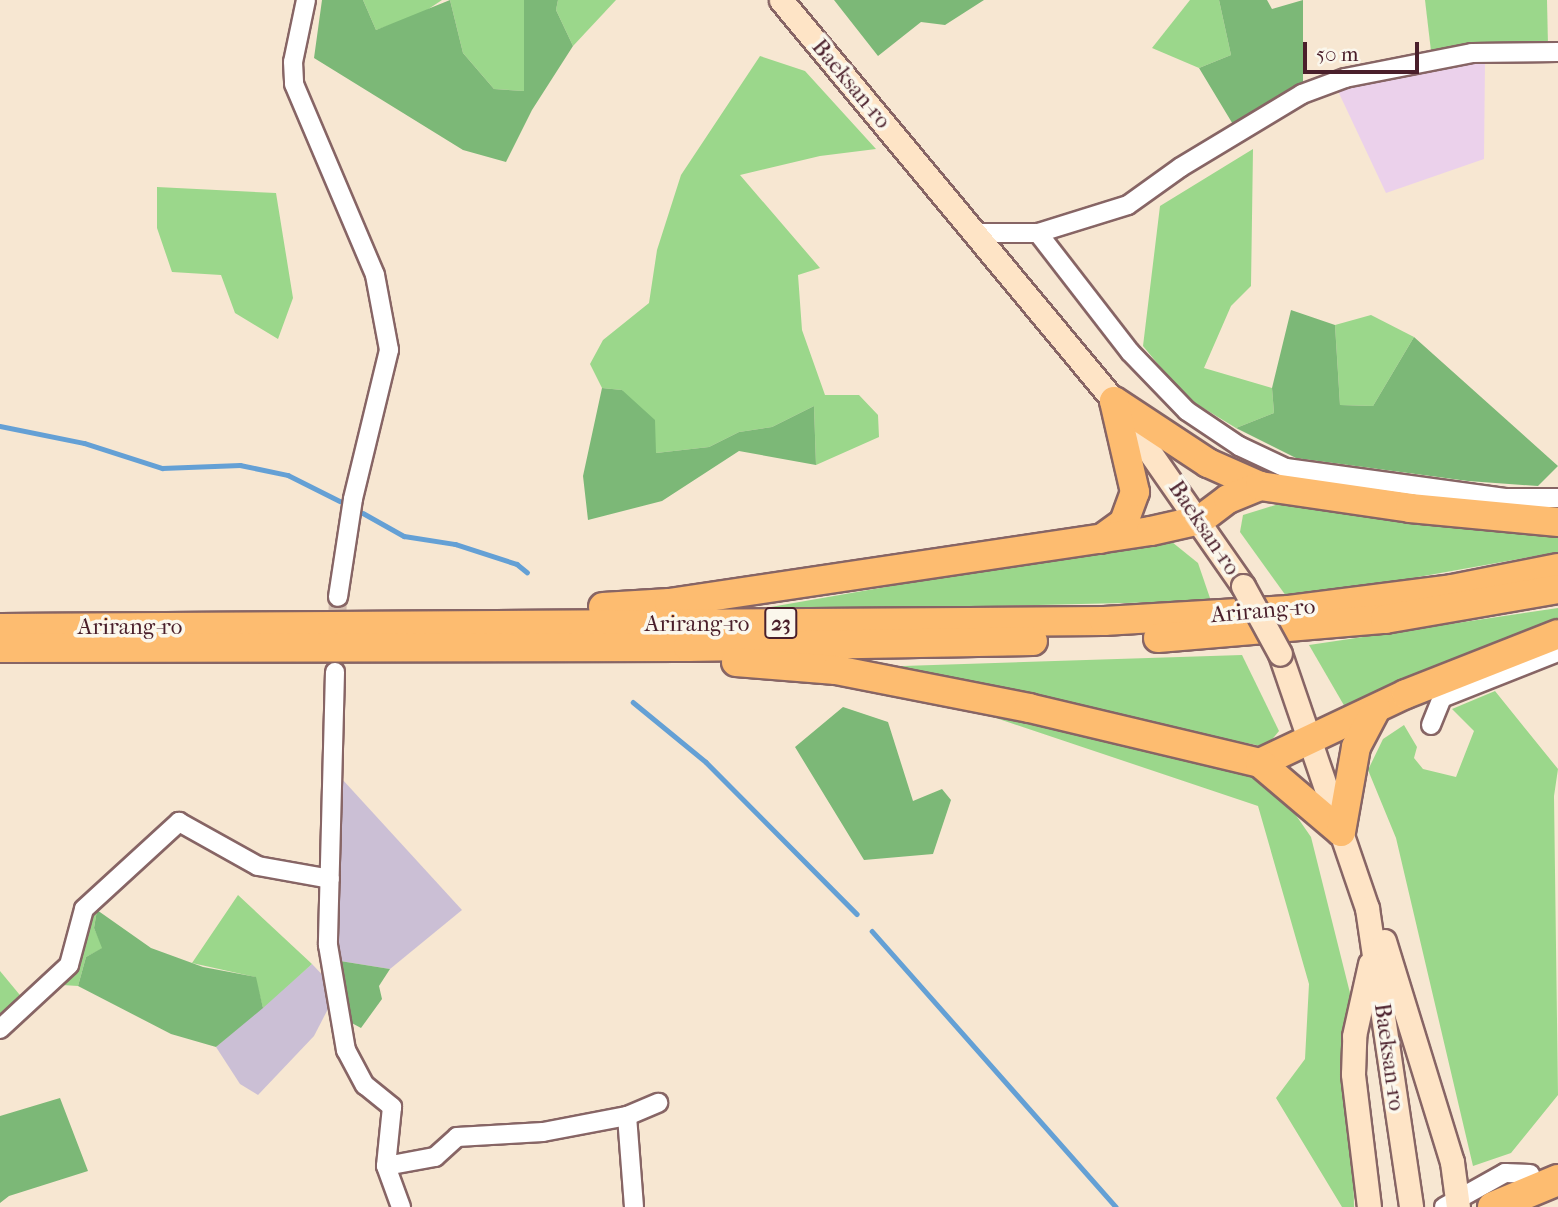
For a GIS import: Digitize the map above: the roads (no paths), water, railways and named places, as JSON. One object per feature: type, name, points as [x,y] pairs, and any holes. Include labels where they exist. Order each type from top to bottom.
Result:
[{"type":"highway","points":[[1114,401],[1208,463],[1260,486],[1410,508],[1558,522]]},
{"type":"highway","points":[[1101,540],[1124,522],[1135,492],[1114,401]]},
{"type":"highway","points":[[500,626],[518,613],[669,603],[1101,540],[1200,520],[1228,499],[1260,486]]},
{"type":"highway","name":"Arirang-ro","points":[[0,628],[500,626],[1192,617],[1452,589],[1558,568]]},
{"type":"highway","name":"Arirang-ro","points":[[0,648],[688,647],[1207,636],[1385,620],[1558,589]]},
{"type":"highway","points":[[1260,763],[1313,741],[1376,709],[1558,634]]},
{"type":"highway","points":[[688,647],[707,660],[836,670],[1029,708],[1260,763],[1341,832]]},
{"type":"highway","points":[[1341,832],[1356,747],[1376,709]]},
{"type":"highway","points":[[1493,1207],[1544,1177]]},
{"type":"main road","name":"Baeksan-ro","points":[[780,0],[1114,401],[1200,520],[1243,586],[1280,654],[1313,741],[1367,908],[1411,1207]]},
{"type":"main road","points":[[1367,908],[1380,927],[1426,1072],[1452,1162],[1453,1205]]},
{"type":"main road","points":[[1369,1207],[1353,1074],[1354,1036],[1374,950]]},
{"type":"street","points":[[306,0],[293,62],[294,83],[375,275],[389,350],[353,499],[338,597]]},
{"type":"street","points":[[974,233],[1038,233],[1128,205],[1181,167],[1302,94],[1345,78],[1472,53],[1558,52]]},
{"type":"street","points":[[1038,233],[1130,352],[1187,411],[1239,446],[1286,468],[1505,498],[1558,498]]},
{"type":"street","points":[[1431,725],[1442,698],[1558,652]]},
{"type":"street","points":[[335,672],[328,945],[346,1050],[365,1085],[392,1107],[386,1166],[401,1207]]},
{"type":"street","points":[[0,1029],[69,965],[84,909],[179,822],[258,866],[330,879]]},
{"type":"street","points":[[386,1166],[435,1157],[457,1137],[542,1132],[627,1116],[658,1103]]},
{"type":"street","points":[[627,1116],[634,1207]]},
{"type":"street","points":[[1453,1205],[1505,1173],[1544,1177]]},
{"type":"waterway","points":[[0,426],[84,443],[162,468],[240,465],[288,475],[340,501]]},
{"type":"waterway","points":[[363,513],[404,536],[455,544],[517,564],[527,572]]},
{"type":"waterway","points":[[633,702],[706,762],[857,914]]},
{"type":"waterway","points":[[872,931],[1116,1207]]},
{"type":"tunnel","points":[[335,672],[338,597]]}]
